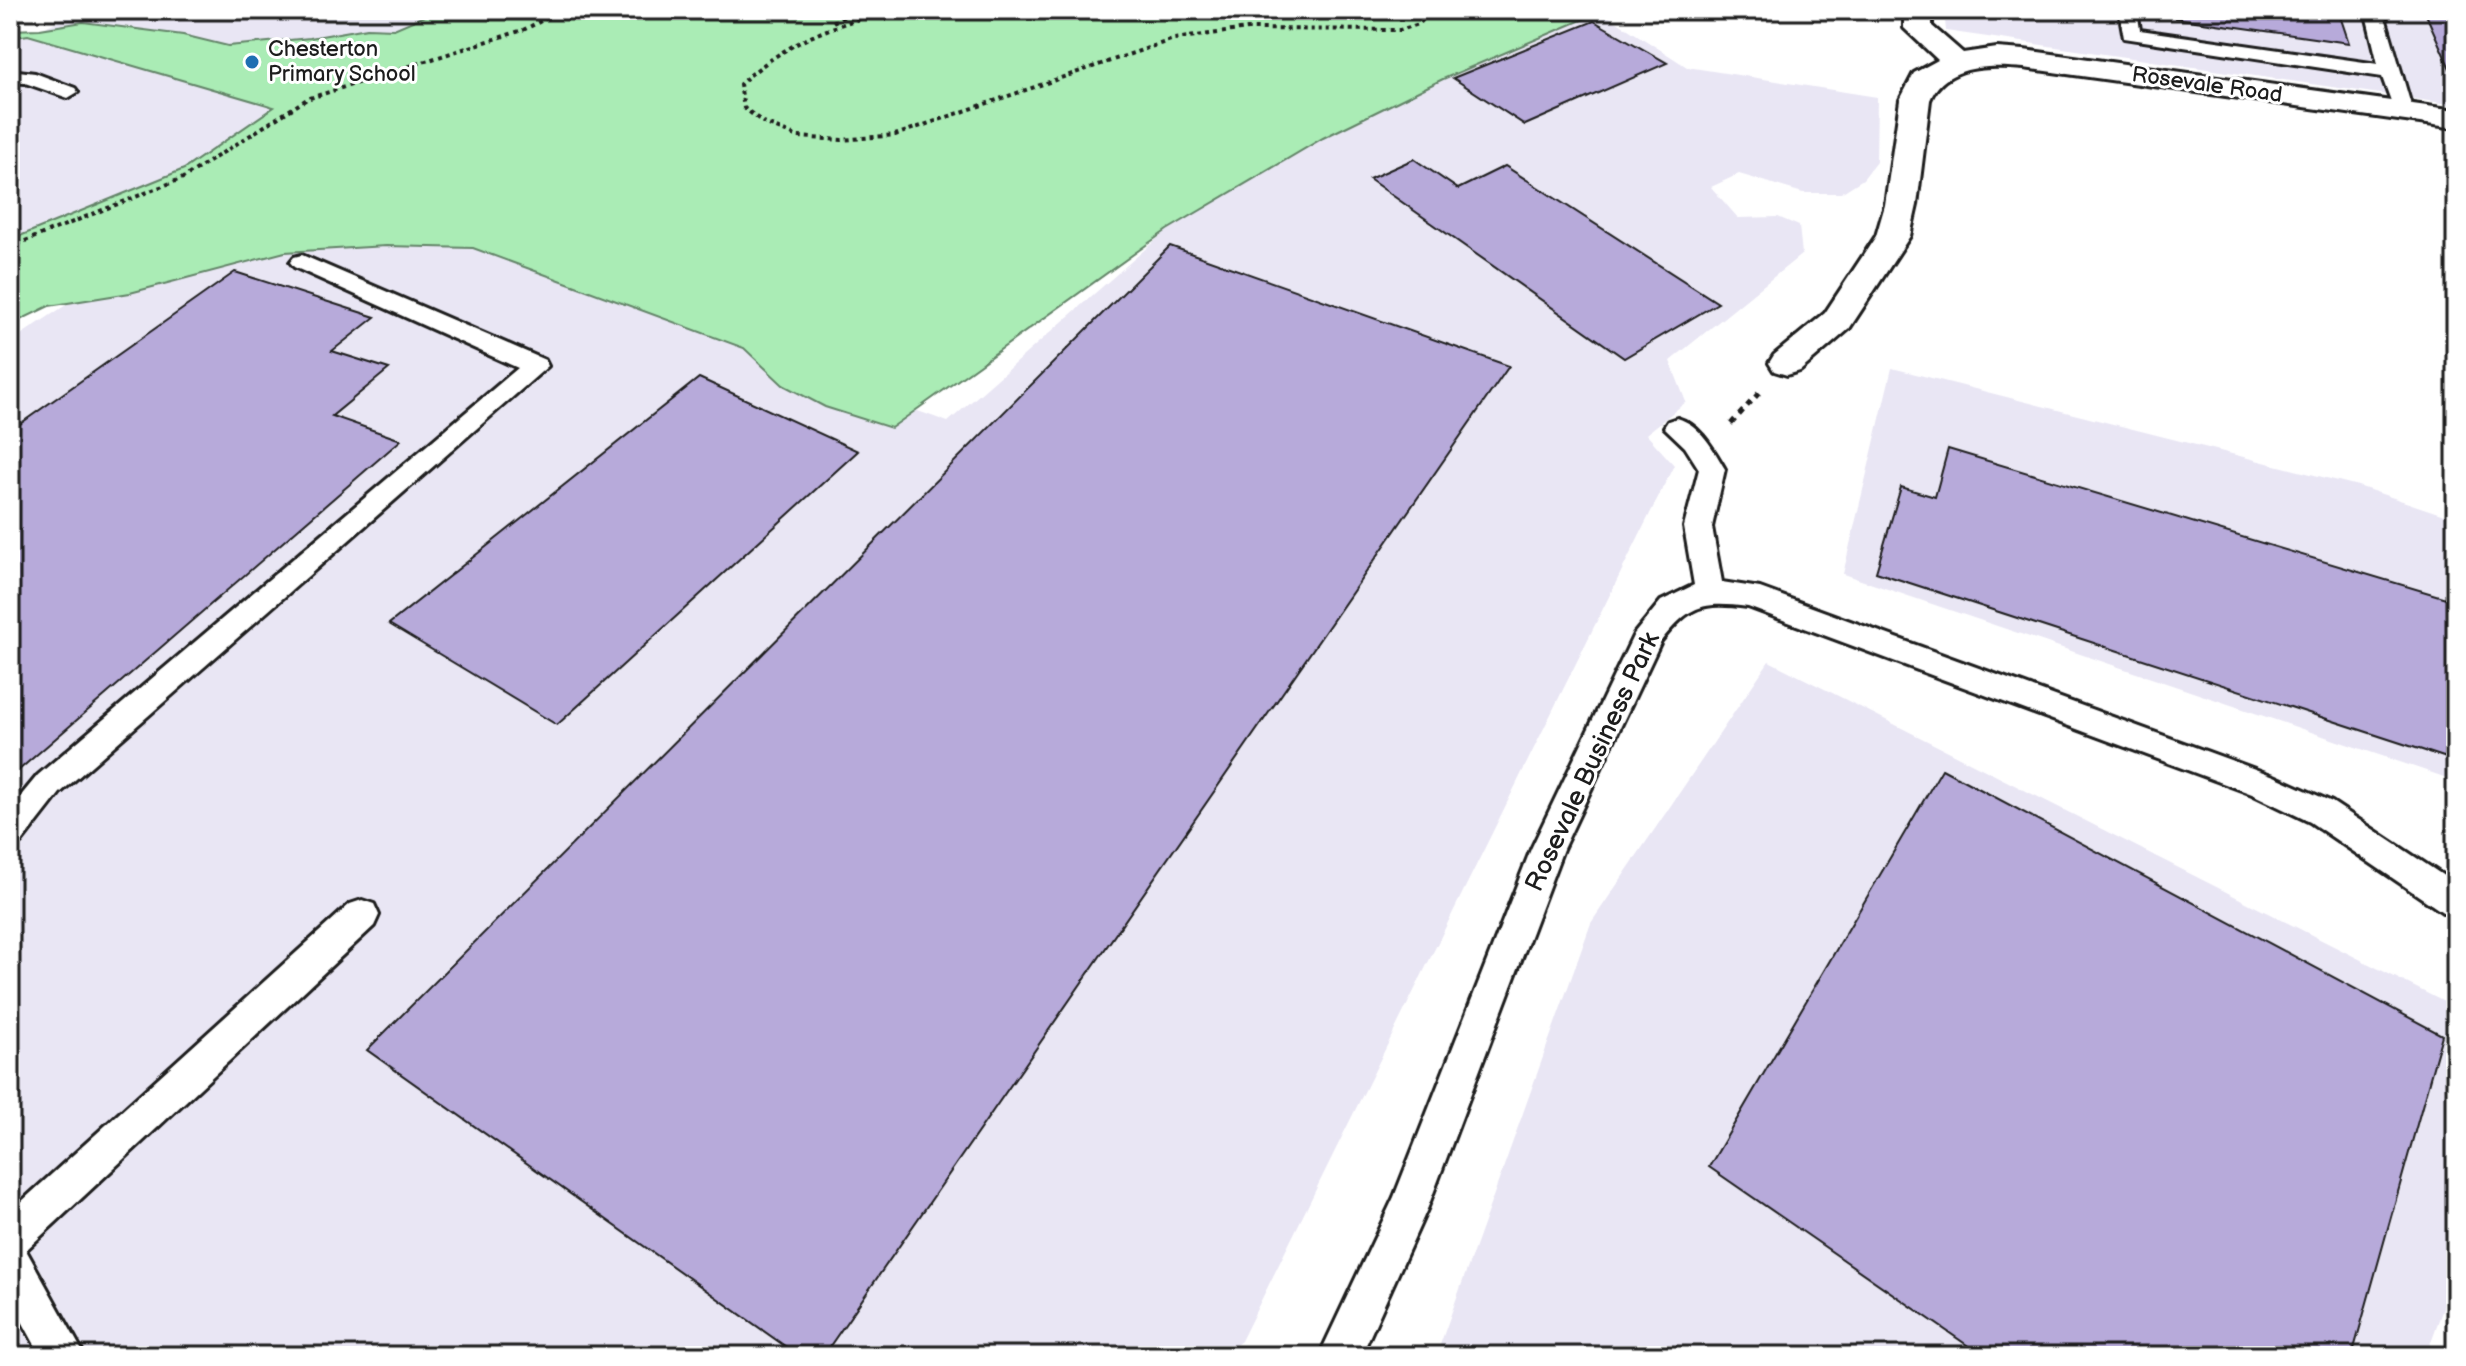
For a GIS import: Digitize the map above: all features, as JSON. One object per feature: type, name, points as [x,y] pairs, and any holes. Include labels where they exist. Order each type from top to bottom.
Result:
[{"type":"street","points":[[1787,363],[1837,321],[1893,236],[1901,205],[1915,100],[1924,79],[1957,62],[1918,28],[1918,10]]},
{"type":"street","name":"Rosevale Road","points":[[1957,62],[1997,57],[2024,59],[2456,119]]},
{"type":"lane","points":[[2128,10],[2131,34],[2390,72]]},
{"type":"lane","points":[[2374,10],[2403,112]]},
{"type":"lane","points":[[10,76],[28,77],[68,92]]},
{"type":"lane","points":[[10,833],[49,784],[536,366],[302,262]]},
{"type":"lane","points":[[1677,427],[1704,453],[1712,469],[1698,527],[1709,590],[1750,596],[2263,785],[2321,812],[2456,902]]},
{"type":"lane","name":"Rosevale Business Park","points":[[1340,1356],[1409,1207],[1547,849],[1642,649],[1671,606],[1709,590]]},
{"type":"lane","points":[[10,1238],[362,915]]},
{"type":"lane","points":[[10,1260],[64,1356]]},
{"type":"path","points":[[10,247],[183,178],[307,99],[523,30],[563,10]]},
{"type":"path","points":[[857,10],[789,44],[740,84],[744,108],[764,123],[798,137],[842,140],[895,135],[1174,39],[1247,29],[1400,30],[1419,24],[1432,10]]},
{"type":"path","points":[[823,27],[890,10]]},
{"type":"path","points":[[1704,453],[1787,363]]},
{"type":"shaded area","points":[[81,10],[470,10],[275,107],[184,169],[10,240],[10,40],[28,35]]},
{"type":"shaded area","points":[[1944,10],[2456,10],[2456,105],[1946,31]]},
{"type":"shaded area","points":[[1600,11],[1687,67],[1877,97],[1876,162],[1863,179],[1841,193],[1803,193],[1739,174],[1711,187],[1738,218],[1778,217],[1799,226],[1802,254],[1670,361],[1686,402],[1646,434],[1674,465],[1241,1341],[1222,1356],[10,1356],[10,342],[266,173],[948,422],[1167,230],[1323,138],[1443,79]]},
{"type":"shaded area","points":[[1892,368],[2358,486],[2456,519],[2456,781],[1843,574]]},
{"type":"shaded area","points":[[1769,661],[2456,1008],[2456,1272],[2426,1356],[1436,1356],[1591,923]]},
{"type":"green space","points":[[438,10],[1605,10],[1443,79],[1323,138],[1167,230],[891,428],[825,407],[783,385],[744,348],[473,248],[386,246],[285,252],[130,293],[49,306],[10,325],[10,240],[184,169],[274,107],[28,35],[10,38],[10,30],[83,22],[183,35],[228,46],[310,38],[367,28],[394,29]]},
{"type":"building","points":[[2174,10],[2338,10],[2349,43],[2175,18]]},
{"type":"building","points":[[2424,10],[2456,10],[2456,80],[2455,80]]},
{"type":"building","points":[[1594,21],[1667,63],[1525,125],[1453,78]]},
{"type":"building","points":[[1414,159],[1458,189],[1505,166],[1718,303],[1624,358],[1369,179]]},
{"type":"building","points":[[1170,246],[1509,366],[823,1356],[799,1356],[367,1050]]},
{"type":"building","points":[[235,272],[375,317],[332,351],[389,369],[332,416],[401,440],[12,776],[10,431]]},
{"type":"building","points":[[699,378],[858,451],[557,725],[389,624]]},
{"type":"building","points":[[1948,449],[2456,601],[2456,761],[1876,572],[1901,487],[1935,497]]},
{"type":"building","points":[[1942,769],[2442,1035],[2352,1356],[1983,1356],[1709,1167]]},
{"type":"place","name":"Chesterton Primary School","points":[[252,62]]}]
